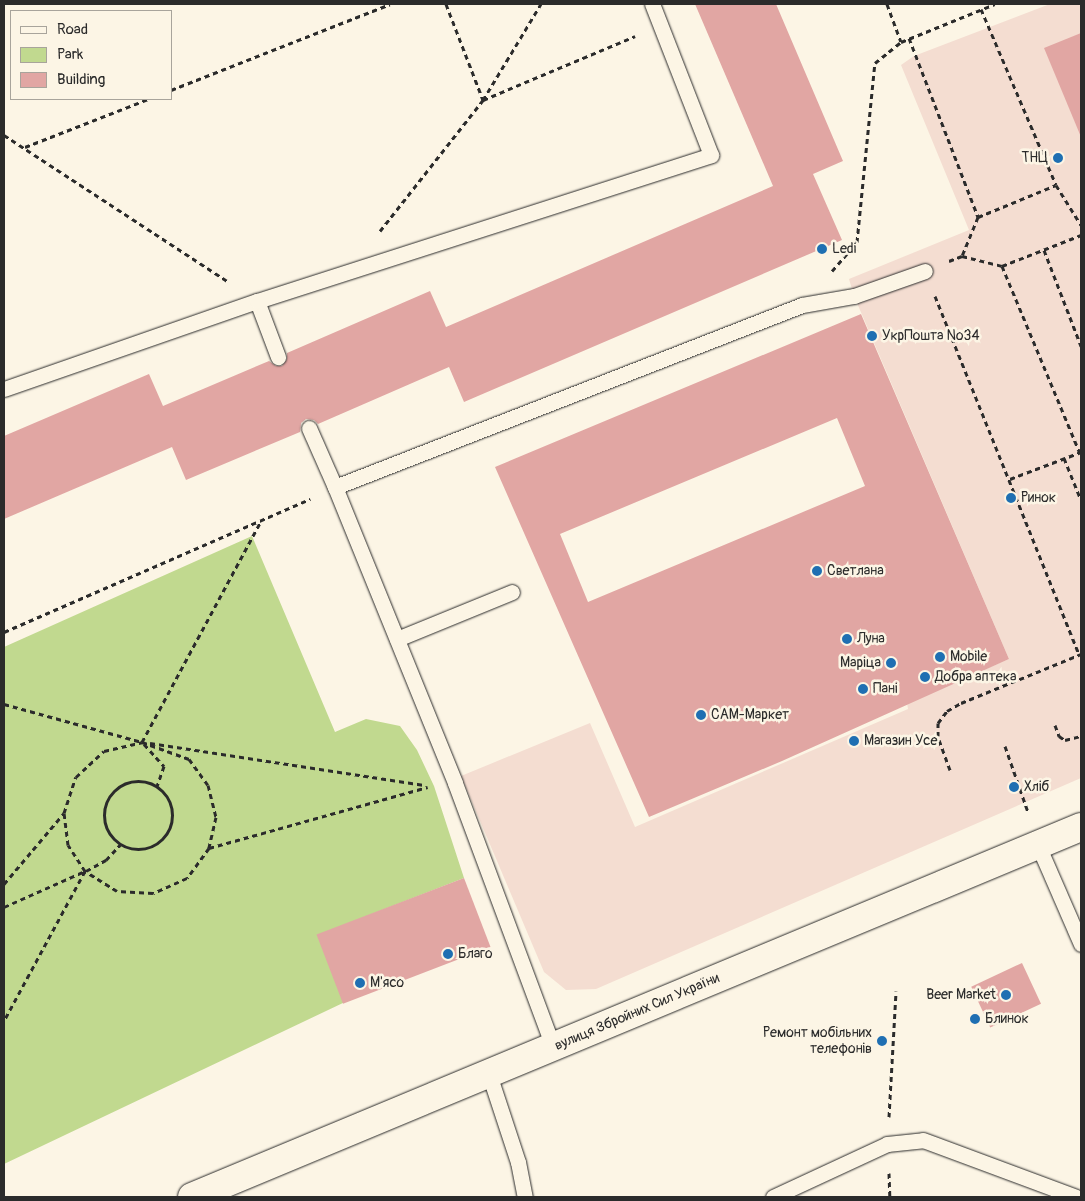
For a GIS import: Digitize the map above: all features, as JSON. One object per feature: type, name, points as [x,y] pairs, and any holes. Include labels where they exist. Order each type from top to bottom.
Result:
[{"type":"street","name":"вулиця Збройних Сил України","points":[[192,1197],[1081,826]]},
{"type":"lane","points":[[4,389],[257,301],[711,155],[652,4]]},
{"type":"lane","points":[[336,487],[802,305],[854,296],[925,271]]},
{"type":"lane","points":[[257,301],[278,357]]},
{"type":"lane","points":[[308,428],[336,487],[455,783],[553,1046]]},
{"type":"lane","points":[[397,639],[512,592]]},
{"type":"lane","points":[[1038,845],[1081,944]]},
{"type":"lane","points":[[489,1074],[518,1162],[525,1197]]},
{"type":"lane","points":[[773,1197],[888,1144],[924,1140],[1076,1197]]},
{"type":"path","points":[[172,90],[390,4]]},
{"type":"path","points":[[446,4],[483,100]]},
{"type":"path","points":[[348,271],[483,100],[541,4]]},
{"type":"path","points":[[887,4],[901,42]]},
{"type":"path","points":[[802,305],[857,242],[875,63],[908,38],[995,4]]},
{"type":"path","points":[[981,9],[1056,185],[1081,225]]},
{"type":"path","points":[[483,100],[660,25]]},
{"type":"path","points":[[908,38],[978,217],[962,256]]},
{"type":"path","points":[[25,147],[145,100]]},
{"type":"path","points":[[4,135],[257,301]]},
{"type":"path","points":[[978,217],[1056,185]]},
{"type":"path","points":[[950,770],[938,737],[938,723],[947,711],[961,703],[1080,655],[925,271],[962,256],[1002,266],[1081,235]]},
{"type":"path","points":[[1044,250],[1081,346]]},
{"type":"path","points":[[1002,266],[1081,452],[1010,479]]},
{"type":"path","points":[[1064,458],[1081,500]]},
{"type":"path","points":[[4,632],[336,487]]},
{"type":"path","points":[[142,742],[261,521]]},
{"type":"path","points":[[4,704],[142,742],[189,759],[208,785],[216,817],[209,848],[187,878],[153,893],[117,891],[85,871],[68,845],[64,813]]},
{"type":"path","points":[[1055,725],[1060,736],[1065,740],[1081,736]]},
{"type":"path","points":[[142,742],[164,766],[157,786]]},
{"type":"path","points":[[4,884],[64,813],[76,777],[104,750],[142,742],[434,786],[209,848]]},
{"type":"path","points":[[1006,746],[1038,845]]},
{"type":"path","points":[[142,781],[157,786],[168,797],[172,812],[171,827],[162,840],[150,848],[134,850],[120,845],[109,834],[104,819],[106,804],[114,791],[127,783],[142,781]]},
{"type":"path","points":[[4,907],[106,860],[120,845]]},
{"type":"path","points":[[4,1021],[85,871]]},
{"type":"path","points":[[890,1197],[888,1144],[896,992]]},
{"type":"shaded area","name":"Ринок","points":[[1050,4],[1081,4],[1081,778],[596,989],[566,990],[544,972],[461,776],[590,723],[635,827],[908,709],[907,703],[1009,659],[854,296],[849,279],[969,230],[901,65],[914,56]]},
{"type":"green space","points":[[252,536],[335,732],[366,719],[400,726],[417,750],[434,786],[464,878],[318,935],[345,1002],[4,1164],[4,647]]},
{"type":"building","points":[[695,4],[776,4],[843,161],[813,174],[842,240],[464,402],[449,367],[318,424],[314,420],[306,419],[301,423],[300,432],[186,480],[172,447],[4,519],[4,436],[149,374],[163,406],[269,361],[276,366],[282,366],[287,359],[287,353],[430,291],[446,327],[773,186]]},
{"type":"building","points":[[1081,33],[1081,137],[1044,48]]},
{"type":"building","name":"Светлана","points":[[861,314],[1009,659],[782,761],[649,817],[495,467]],"holes":[[[837,418],[865,486],[588,602],[560,534]]]},
{"type":"building","points":[[464,878],[491,947],[343,1004],[316,935]]},
{"type":"building","name":"Beer Market","points":[[1022,963],[1041,1004],[990,1027],[971,987]]},
{"type":"place","name":"ТНЦ","points":[[1058,158]]},
{"type":"place","name":"Ledi","points":[[822,249]]},
{"type":"place","name":"УкрПошта №34","points":[[872,336]]},
{"type":"place","name":"Ринок","points":[[1011,498]]},
{"type":"place","name":"Светлана","points":[[817,571]]},
{"type":"place","name":"Луна","points":[[847,639]]},
{"type":"place","name":"Mobile","points":[[940,657]]},
{"type":"place","name":"Маріца","points":[[891,663]]},
{"type":"place","name":"Добра аптека","points":[[925,677]]},
{"type":"place","name":"Пані","points":[[863,689]]},
{"type":"place","name":"САМ-Маркет","points":[[701,715]]},
{"type":"place","name":"Магазин Усе","points":[[854,741]]},
{"type":"place","name":"Хліб","points":[[1014,787]]},
{"type":"place","name":"Благо","points":[[448,954]]},
{"type":"place","name":"М'ясо","points":[[360,983]]},
{"type":"place","name":"Beer Market","points":[[1006,995]]},
{"type":"place","name":"Блинок","points":[[975,1019]]},
{"type":"place","name":"Ремонт мобільних телефонів","points":[[882,1041]]}]
